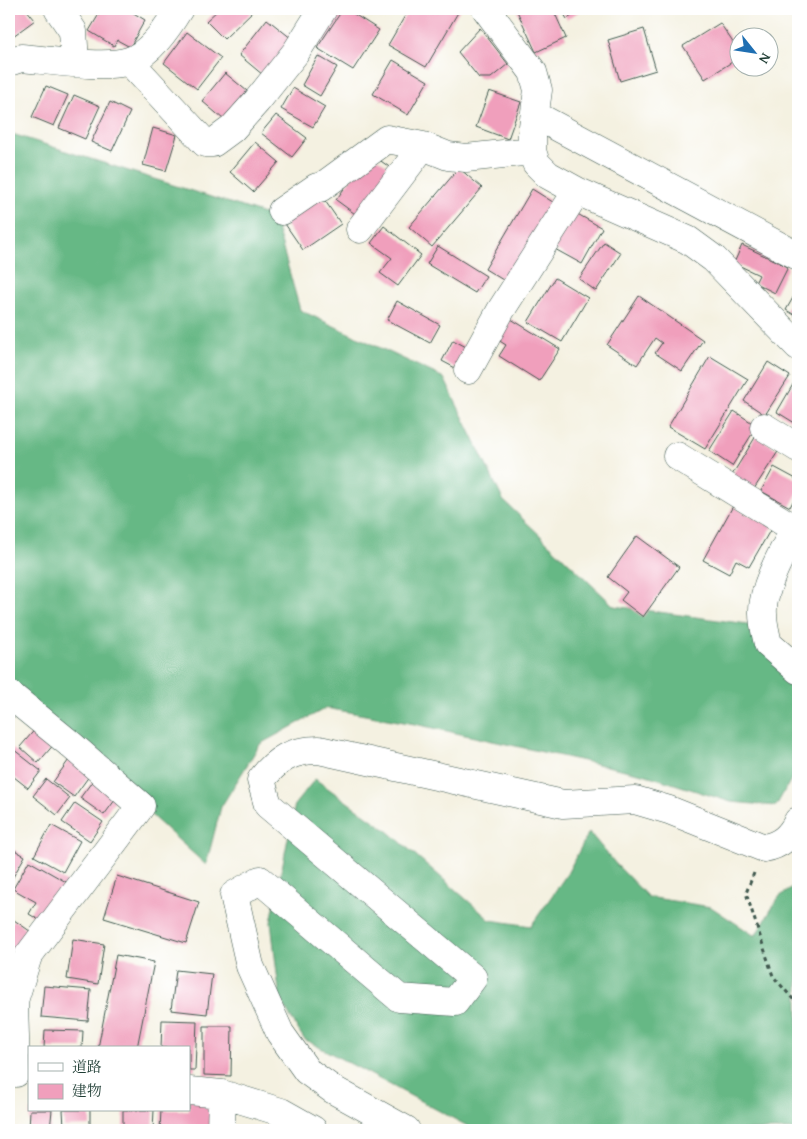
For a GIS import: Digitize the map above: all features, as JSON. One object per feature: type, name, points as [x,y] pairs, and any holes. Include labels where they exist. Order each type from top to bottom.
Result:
[{"type":"street","points":[[58,9],[73,31],[74,62]]},
{"type":"street","points":[[9,62],[21,58],[106,64],[129,61],[147,50],[168,27],[179,9]]},
{"type":"street","points":[[129,61],[205,143],[213,143],[232,129],[257,101],[296,52],[323,9]]},
{"type":"street","points":[[486,9],[533,72],[538,90],[532,134],[532,151],[536,163],[548,175],[577,191],[688,240],[714,259],[798,346]]},
{"type":"street","points":[[535,115],[798,256]]},
{"type":"street","points":[[282,211],[317,187],[320,188],[387,139],[423,146],[448,156],[466,158],[532,151]]},
{"type":"street","points":[[360,229],[423,146]]},
{"type":"street","points":[[468,370],[501,310],[577,191]]},
{"type":"street","points":[[764,427],[798,448]]},
{"type":"street","points":[[677,456],[797,526],[779,559],[768,586],[762,612],[768,644],[798,670]]},
{"type":"street","points":[[9,694],[70,743],[141,806],[28,956],[14,1001],[18,1074]]},
{"type":"street","points":[[406,1130],[332,1089],[307,1071],[280,1033],[250,966],[234,895],[260,880],[399,998],[454,1002],[473,978],[268,805],[261,780],[271,767],[283,758],[298,752],[319,750],[562,804],[635,800],[669,810],[764,848],[776,846],[792,834],[798,821]]},
{"type":"street","points":[[190,1091],[222,1094],[281,1112],[313,1130]]},
{"type":"street","points":[[221,1130],[222,1094]]},
{"type":"path","points":[[764,848],[746,893],[773,976],[798,1005]]},
{"type":"green space","points":[[9,133],[274,217],[300,310],[444,378],[503,500],[614,606],[755,625],[798,693],[798,767],[776,806],[731,802],[643,774],[415,724],[326,708],[260,744],[221,807],[206,865],[86,756],[9,694]]},
{"type":"green space","points":[[315,779],[388,831],[490,920],[531,926],[567,874],[589,832],[615,863],[648,897],[711,907],[755,936],[779,897],[798,884],[798,1130],[475,1130],[304,1039],[280,1000],[271,922],[295,804]]},
{"type":"building","points":[[9,9],[26,9],[35,20],[9,39]]},
{"type":"building","points":[[102,9],[127,9],[145,20],[130,47],[117,40],[114,46],[89,31]]},
{"type":"building","points":[[219,9],[255,9],[224,39],[206,21]]},
{"type":"building","points":[[343,9],[346,9],[379,30],[353,70],[317,48]]},
{"type":"building","points":[[409,9],[460,9],[426,67],[388,45]]},
{"type":"building","points":[[522,9],[553,9],[566,38],[536,52],[517,11]]},
{"type":"building","points":[[561,9],[583,9],[567,19]]},
{"type":"building","points":[[267,19],[292,39],[263,75],[239,55]]},
{"type":"building","points":[[720,23],[730,38],[730,63],[705,79],[683,46]]},
{"type":"building","points":[[480,28],[508,64],[491,78],[479,78],[458,52]]},
{"type":"building","points":[[644,29],[656,70],[620,81],[608,40]]},
{"type":"building","points":[[187,32],[221,58],[197,89],[164,63]]},
{"type":"building","points":[[318,56],[337,67],[320,96],[302,85]]},
{"type":"building","points":[[393,60],[428,81],[408,115],[373,94]]},
{"type":"building","points":[[225,73],[247,91],[223,119],[202,101]]},
{"type":"building","points":[[46,86],[68,95],[54,126],[32,117]]},
{"type":"building","points":[[293,88],[325,107],[313,127],[281,109]]},
{"type":"building","points":[[489,91],[521,102],[508,139],[476,127]]},
{"type":"building","points":[[74,95],[100,106],[85,139],[59,128]]},
{"type":"building","points":[[110,102],[130,112],[112,151],[91,142]]},
{"type":"building","points":[[276,115],[307,138],[292,157],[261,133]]},
{"type":"building","points":[[153,128],[177,135],[166,171],[143,165]]},
{"type":"building","points":[[255,142],[279,162],[253,192],[230,172]]},
{"type":"building","points":[[365,159],[378,159],[395,171],[362,219],[336,200]]},
{"type":"building","points":[[459,168],[482,188],[432,247],[409,227]]},
{"type":"building","points":[[532,189],[556,204],[508,283],[485,269]]},
{"type":"building","points":[[321,195],[341,224],[303,250],[283,221]]},
{"type":"building","points":[[574,212],[602,228],[582,264],[553,248]]},
{"type":"building","points":[[384,226],[421,255],[398,286],[380,273],[392,258],[371,243]]},
{"type":"building","points":[[604,242],[621,253],[596,291],[579,279]]},
{"type":"building","points":[[742,245],[788,267],[775,293],[755,283],[759,275],[734,263]]},
{"type":"building","points":[[438,246],[486,276],[475,293],[427,264]]},
{"type":"building","points":[[555,278],[588,298],[562,342],[528,322]]},
{"type":"building","points":[[798,289],[798,317],[786,310]]},
{"type":"building","points":[[639,296],[703,340],[682,371],[655,353],[662,343],[655,338],[637,365],[607,345]]},
{"type":"building","points":[[397,301],[440,325],[430,343],[387,320]]},
{"type":"building","points":[[511,319],[560,349],[539,381],[499,356],[506,345],[498,340]]},
{"type":"building","points":[[453,340],[470,349],[459,370],[442,361]]},
{"type":"building","points":[[710,356],[748,379],[705,449],[668,427]]},
{"type":"building","points":[[768,362],[790,376],[765,415],[744,401]]},
{"type":"building","points":[[795,381],[798,383],[798,425],[777,412]]},
{"type":"building","points":[[734,411],[757,426],[732,466],[709,451]]},
{"type":"building","points":[[756,436],[779,450],[754,489],[732,475]]},
{"type":"building","points":[[774,467],[798,480],[798,492],[790,507],[761,491]]},
{"type":"building","points":[[733,506],[772,527],[749,567],[736,560],[729,574],[703,560]]},
{"type":"building","points":[[637,536],[679,567],[643,617],[621,600],[627,592],[608,577]]},
{"type":"building","points":[[37,727],[55,743],[38,763],[20,747]]},
{"type":"building","points":[[13,749],[41,771],[28,788],[9,773],[9,756]]},
{"type":"building","points":[[71,757],[92,772],[74,797],[53,782]]},
{"type":"building","points":[[46,779],[70,798],[57,815],[33,796]]},
{"type":"building","points":[[94,779],[118,796],[104,815],[80,798]]},
{"type":"building","points":[[75,803],[103,822],[90,841],[62,822]]},
{"type":"building","points":[[51,825],[80,841],[63,872],[34,856]]},
{"type":"building","points":[[9,847],[25,856],[9,884]]},
{"type":"building","points":[[29,861],[68,883],[44,923],[29,914],[36,902],[13,889]]},
{"type":"building","points":[[117,876],[199,902],[186,943],[104,918]]},
{"type":"building","points":[[14,920],[37,936],[16,965],[9,960],[9,927]]},
{"type":"building","points":[[73,939],[104,944],[98,984],[67,979]]},
{"type":"building","points":[[116,955],[154,962],[137,1046],[98,1046]]},
{"type":"building","points":[[176,970],[212,974],[207,1014],[171,1010]]},
{"type":"building","points":[[44,986],[91,990],[88,1021],[41,1017]]},
{"type":"building","points":[[162,1020],[197,1021],[195,1070],[190,1070],[190,1046],[161,1046]]},
{"type":"building","points":[[204,1026],[232,1026],[231,1076],[204,1075]]},
{"type":"building","points":[[45,1030],[83,1031],[82,1046],[44,1046]]},
{"type":"building","points":[[190,1095],[216,1097],[214,1130],[160,1130],[161,1112],[190,1112]]},
{"type":"building","points":[[30,1112],[52,1112],[50,1130],[29,1130]]},
{"type":"building","points":[[63,1112],[90,1112],[90,1126],[64,1127]]},
{"type":"building","points":[[123,1112],[154,1112],[153,1130],[123,1130]]}]
